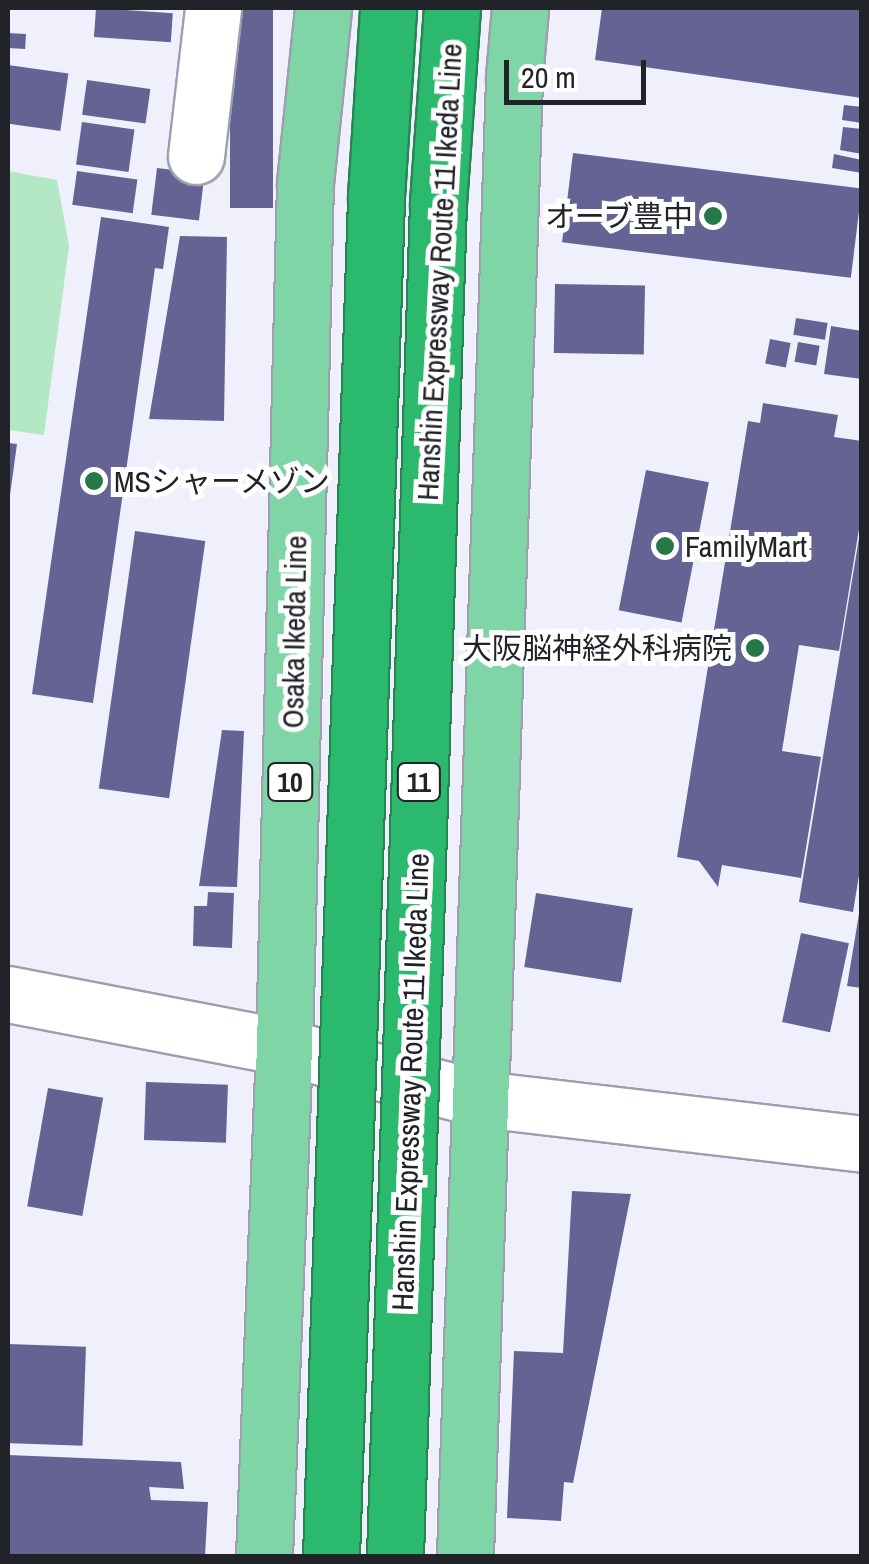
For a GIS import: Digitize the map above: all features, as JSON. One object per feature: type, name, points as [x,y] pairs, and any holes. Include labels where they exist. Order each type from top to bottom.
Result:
[{"type":"highway","name":"Hanshin Expressway Route 11 Ikeda Line","points":[[331,1556],[376,216],[388,8]]},
{"type":"highway","name":"Hanshin Expressway Route 11 Ikeda Line","points":[[394,1556],[438,203],[452,8]]},
{"type":"main road","name":"Osaka Ikeda Line","points":[[264,1556],[284,1047],[305,183],[323,8]]},
{"type":"main road","points":[[465,1556],[513,96],[520,8]]},
{"type":"street","points":[[196,156],[213,8]]},
{"type":"street","points":[[8,994],[284,1047],[482,1099],[862,1144]]},
{"type":"green space","points":[[8,171],[57,180],[69,246],[44,435],[8,430]]},
{"type":"building","points":[[96,8],[173,13],[171,42],[94,37]]},
{"type":"building","points":[[230,8],[273,8],[273,208],[230,208]]},
{"type":"building","points":[[602,8],[862,8],[862,98],[595,60]]},
{"type":"building","points":[[8,33],[26,34],[25,49],[8,48]]},
{"type":"building","points":[[8,65],[68,73],[60,131],[8,124]]},
{"type":"building","points":[[87,80],[150,89],[146,124],[82,115]]},
{"type":"building","points":[[844,105],[862,107],[862,123],[842,120]]},
{"type":"building","points":[[82,122],[134,129],[128,172],[76,165]]},
{"type":"building","points":[[843,127],[862,129],[862,154],[840,150]]},
{"type":"building","name":"オーブ豊中","points":[[573,153],[862,188],[851,278],[562,242]]},
{"type":"building","points":[[834,154],[862,160],[862,173],[832,168]]},
{"type":"building","points":[[157,168],[205,174],[199,220],[151,215]]},
{"type":"building","points":[[77,171],[137,179],[133,213],[72,205]]},
{"type":"building","name":"MSシャーメゾン","points":[[101,217],[169,227],[163,269],[155,268],[93,703],[32,694]]},
{"type":"building","points":[[180,236],[227,237],[224,421],[149,419]]},
{"type":"building","points":[[555,284],[645,286],[644,355],[554,353]]},
{"type":"building","points":[[796,318],[828,323],[825,340],[793,335]]},
{"type":"building","points":[[831,326],[862,331],[862,379],[824,374]]},
{"type":"building","points":[[770,339],[791,343],[786,368],[765,364]]},
{"type":"building","points":[[798,342],[820,346],[816,366],[795,362]]},
{"type":"building","name":"大阪脳神経外科病院","points":[[763,403],[838,415],[834,437],[862,441],[862,511],[839,651],[799,645],[782,751],[821,757],[801,878],[722,865],[718,887],[699,861],[677,857],[748,421],[760,423]]},
{"type":"building","points":[[8,443],[17,444],[10,495],[8,495]]},
{"type":"building","name":"FamilyMart","points":[[646,470],[709,482],[682,623],[619,610]]},
{"type":"building","points":[[135,531],[205,541],[169,798],[99,788]]},
{"type":"building","points":[[859,538],[862,857],[853,912],[799,902]]},
{"type":"building","points":[[222,730],[244,731],[237,887],[199,886]]},
{"type":"building","points":[[208,892],[234,893],[232,948],[193,946],[194,906],[207,906]]},
{"type":"building","points":[[536,893],[633,908],[621,982],[524,967]]},
{"type":"building","points":[[859,914],[862,915],[862,988],[847,986]]},
{"type":"building","points":[[801,933],[849,943],[830,1032],[782,1022]]},
{"type":"building","points":[[146,1082],[228,1085],[226,1143],[144,1140]]},
{"type":"building","points":[[48,1088],[103,1098],[82,1216],[27,1206]]},
{"type":"building","points":[[572,1191],[631,1194],[573,1483],[564,1482],[561,1521],[507,1518],[514,1351],[563,1353]]},
{"type":"building","points":[[8,1344],[86,1347],[82,1446],[8,1443]]},
{"type":"building","points":[[8,1455],[181,1462],[184,1489],[149,1487],[151,1500],[208,1502],[205,1556],[8,1556]]},
{"type":"place","name":"オーブ豊中","points":[[713,216]]},
{"type":"place","name":"MSシャーメゾン","points":[[94,481]]},
{"type":"place","name":"FamilyMart","points":[[665,546]]},
{"type":"place","name":"大阪脳神経外科病院","points":[[755,648]]}]
